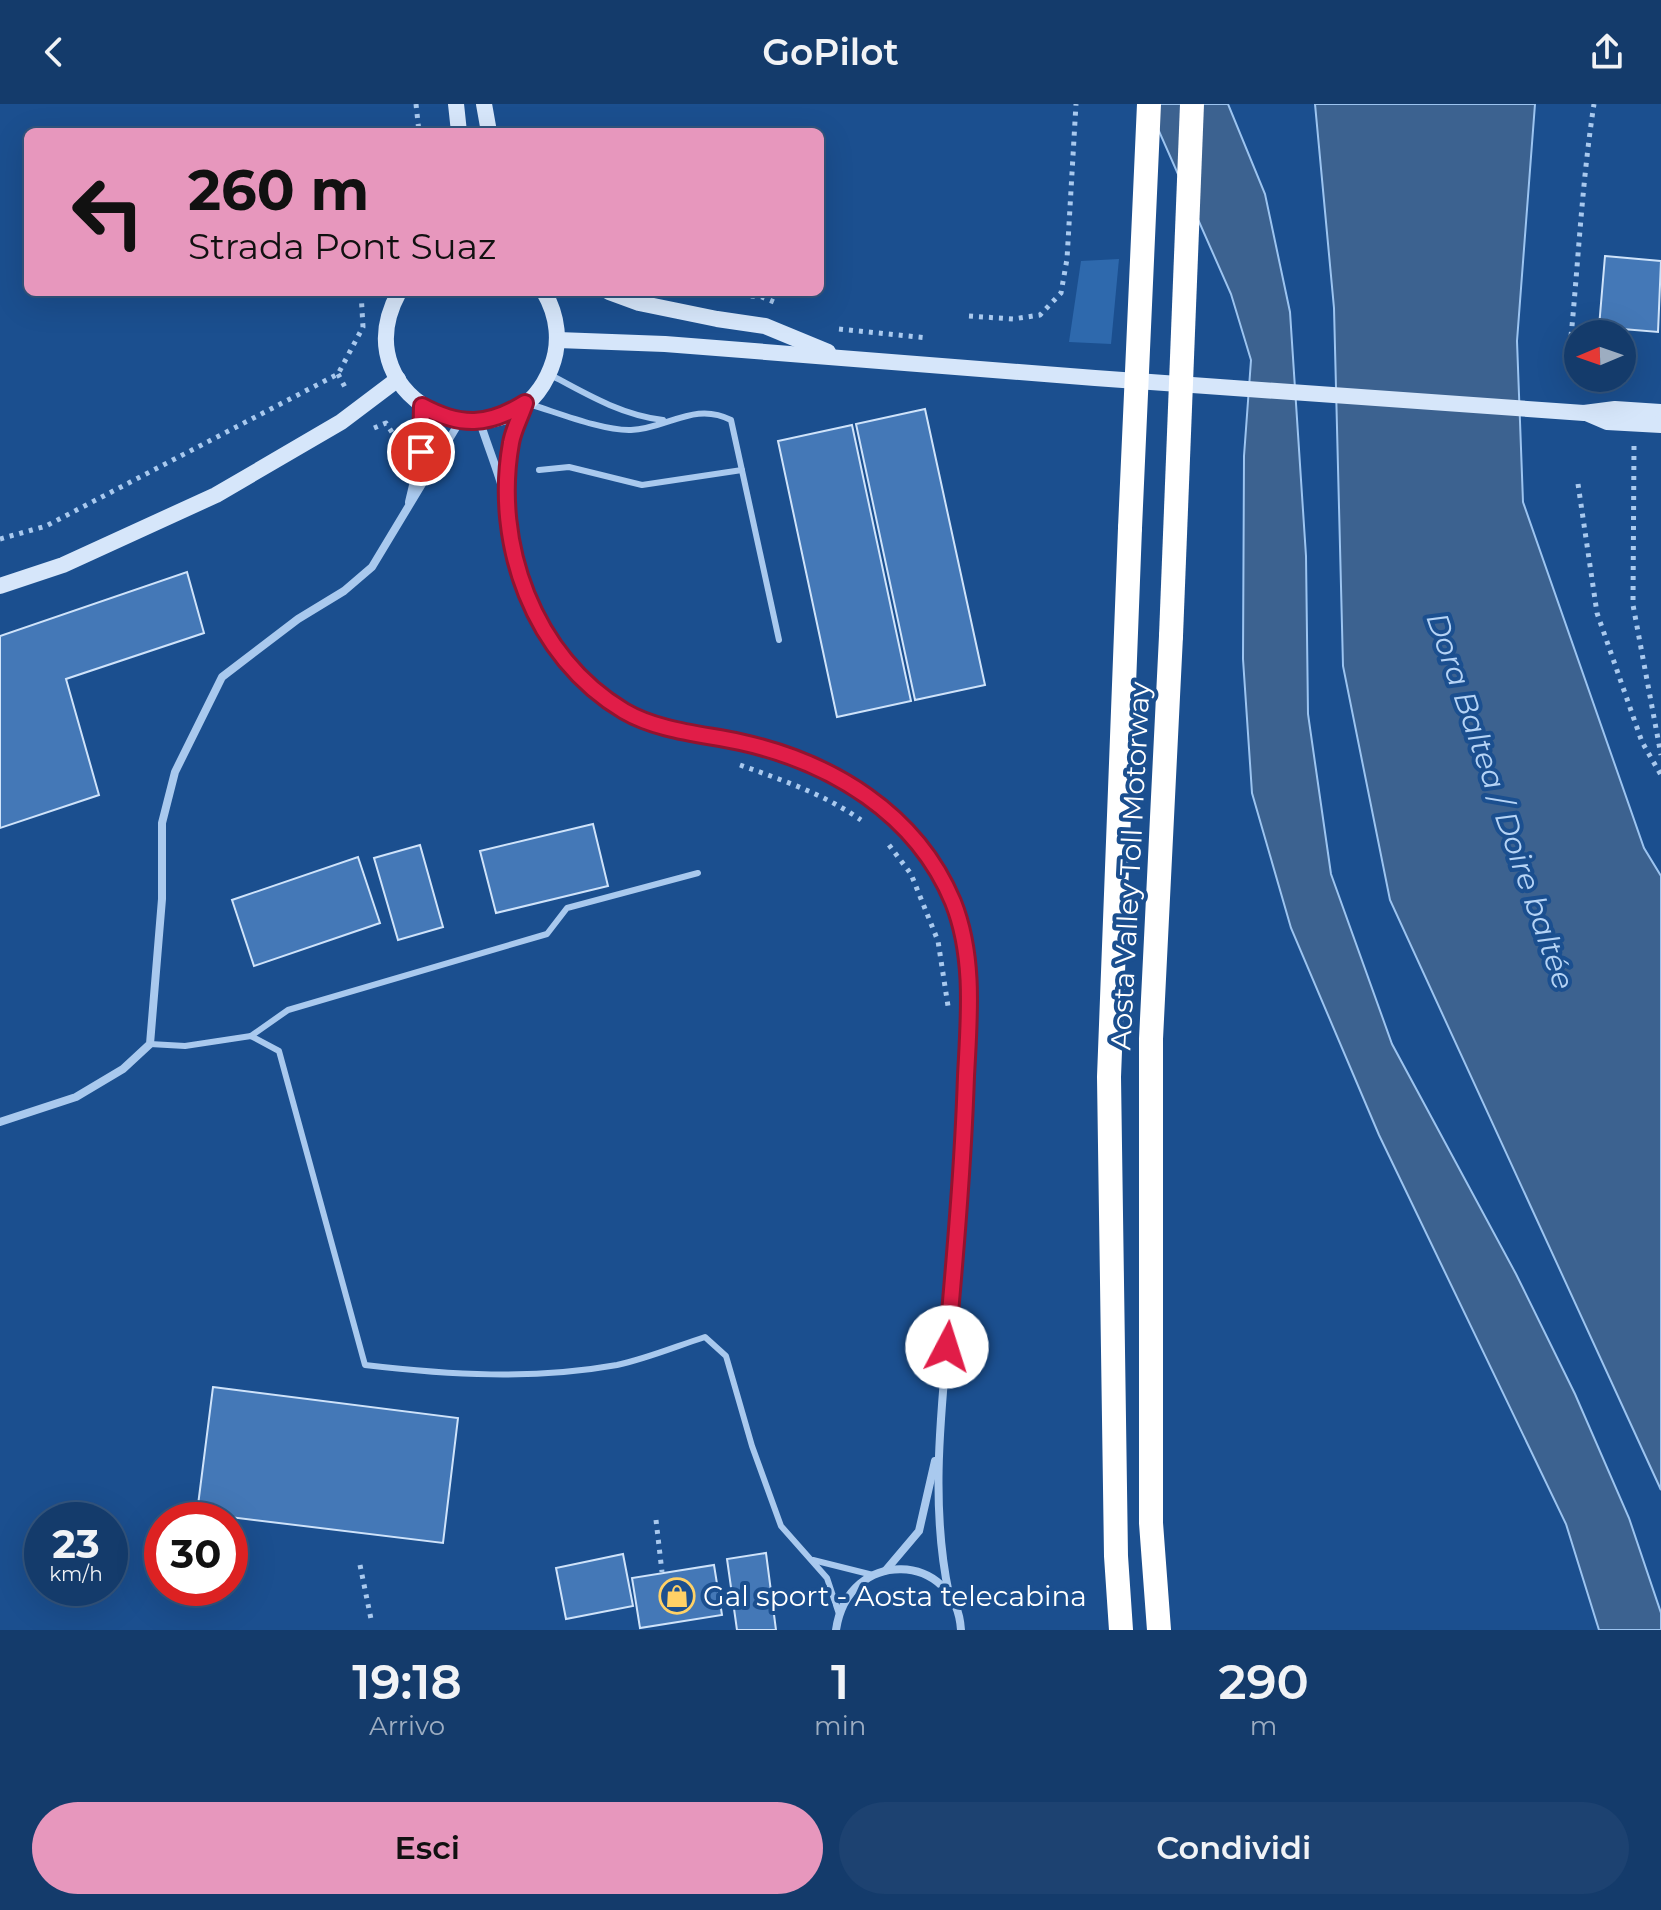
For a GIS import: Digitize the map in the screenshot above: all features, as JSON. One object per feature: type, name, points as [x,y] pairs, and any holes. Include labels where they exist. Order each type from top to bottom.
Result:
[{"type":"highway","name":"Aosta Valley Toll Motorway","points":[[1121,1630],[1116,1540],[1109,1077],[1149,104]]},
{"type":"highway","name":"Aosta Valley Toll Motorway","points":[[1159,1630],[1151,1523],[1151,1039],[1192,104]]},
{"type":"street","points":[[456,104],[459,128]]},
{"type":"street","points":[[484,104],[488,128]]},
{"type":"street","points":[[398,296],[388,322],[387,342],[390,361],[398,379],[422,406],[440,416],[480,422],[504,416],[525,403],[549,374],[558,340],[556,320],[546,296]]},
{"type":"street","points":[[620,296],[639,303],[765,326],[845,358]]},
{"type":"street","points":[[558,340],[665,344],[1584,413],[1615,409],[1661,412]]},
{"type":"street","points":[[0,586],[63,565],[216,495],[341,422],[398,379]]},
{"type":"street","points":[[506,499],[511,441],[525,403]]},
{"type":"street","points":[[406,514],[421,452],[422,406]]},
{"type":"street","points":[[1584,413],[1607,422],[1661,425]]},
{"type":"street","points":[[0,1122],[76,1097],[123,1069],[150,1044],[162,899],[162,823],[175,772],[222,677],[298,619],[344,591],[372,567],[460,421]]},
{"type":"street","points":[[480,422],[506,499],[514,557],[524,592],[547,635],[594,689],[625,712],[674,730],[741,742],[805,761],[852,785],[894,817],[929,857],[953,903],[968,956],[969,1014],[964,1135],[939,1433],[938,1507],[942,1561],[949,1594]]},
{"type":"street","points":[[886,1570],[919,1531],[930,1490],[939,1433]]},
{"type":"street","points":[[836,1630],[846,1597],[858,1584],[886,1570],[904,1569],[937,1581],[957,1609],[961,1630]]},
{"type":"lane","points":[[549,374],[615,409],[640,417],[671,421]]},
{"type":"lane","points":[[525,403],[611,428],[631,430],[688,414],[717,413],[731,420],[779,640]]},
{"type":"lane","points":[[539,470],[569,467],[642,485],[742,470]]},
{"type":"lane","points":[[150,1044],[185,1046],[251,1036],[288,1010],[547,934],[567,908],[698,873]]},
{"type":"lane","points":[[251,1036],[279,1051],[365,1365],[427,1373],[513,1376],[619,1364],[705,1337],[726,1356],[781,1526],[827,1578],[839,1614]]},
{"type":"lane","points":[[813,1560],[873,1575]]},
{"type":"path","points":[[416,104],[419,128]]},
{"type":"path","points":[[969,316],[1013,319],[1040,315],[1061,293],[1067,259],[1076,104]]},
{"type":"path","points":[[1573,320],[1584,168],[1594,104]]},
{"type":"path","points":[[0,539],[46,526],[338,374],[363,327],[361,296]]},
{"type":"path","points":[[751,296],[775,302]]},
{"type":"path","points":[[829,325],[842,330],[932,339]]},
{"type":"path","points":[[338,374],[368,431],[386,423],[402,448],[421,452]]},
{"type":"path","points":[[1634,424],[1633,605],[1661,755]]},
{"type":"path","points":[[1578,484],[1597,613],[1642,742],[1661,775]]},
{"type":"path","points":[[734,763],[797,785],[845,809],[869,826]]},
{"type":"path","points":[[881,835],[911,874],[938,941],[948,1010]]},
{"type":"path","points":[[656,1520],[662,1572]]},
{"type":"path","points":[[360,1565],[371,1619]]},
{"type":"shaded area","points":[[1119,259],[1111,344],[1069,342],[1081,261]]},
{"type":"water","points":[[1147,104],[1228,104],[1265,194],[1290,312],[1306,556],[1308,714],[1331,874],[1392,1044],[1516,1274],[1575,1394],[1629,1518],[1661,1613],[1661,1630],[1599,1630],[1566,1524],[1379,1135],[1291,928],[1252,793],[1243,659],[1244,456],[1251,360],[1231,294]]},
{"type":"water","name":"Dora Baltea / Doire baltée","points":[[1315,104],[1535,104],[1517,341],[1523,502],[1644,848],[1661,876],[1661,1490],[1390,900],[1343,666],[1334,308]]},
{"type":"building","points":[[1605,256],[1661,261],[1658,332],[1636,330],[1636,320],[1600,320]]},
{"type":"building","points":[[925,409],[985,685],[915,700],[856,424]]},
{"type":"building","points":[[852,425],[911,701],[837,717],[778,441]]},
{"type":"building","points":[[187,572],[204,633],[66,679],[99,795],[0,828],[0,636]]},
{"type":"building","points":[[593,824],[608,886],[496,913],[480,851]]},
{"type":"building","points":[[420,845],[443,927],[398,940],[374,858]]},
{"type":"building","points":[[358,857],[380,923],[254,966],[232,900]]},
{"type":"building","points":[[213,1387],[458,1418],[443,1543],[248,1519],[248,1502],[198,1502]]},
{"type":"building","points":[[766,1553],[776,1630],[737,1630],[727,1559]]},
{"type":"building","points":[[623,1554],[633,1606],[566,1619],[556,1568]]},
{"type":"building","name":"Gal sport - Aosta telecabina","points":[[714,1565],[722,1615],[640,1628],[632,1578]]},
{"type":"place","name":"Gal sport - Aosta telecabina","points":[[677,1596]]},
{"type":"route","points":[[421,452],[422,406],[440,416],[480,422],[504,416],[525,403],[511,441],[506,499],[514,557],[524,592],[547,635],[575,669],[594,689],[625,712],[674,730],[741,742],[805,761],[852,785],[894,817],[929,857],[953,903],[968,956],[964,1135],[947,1347]]}]
